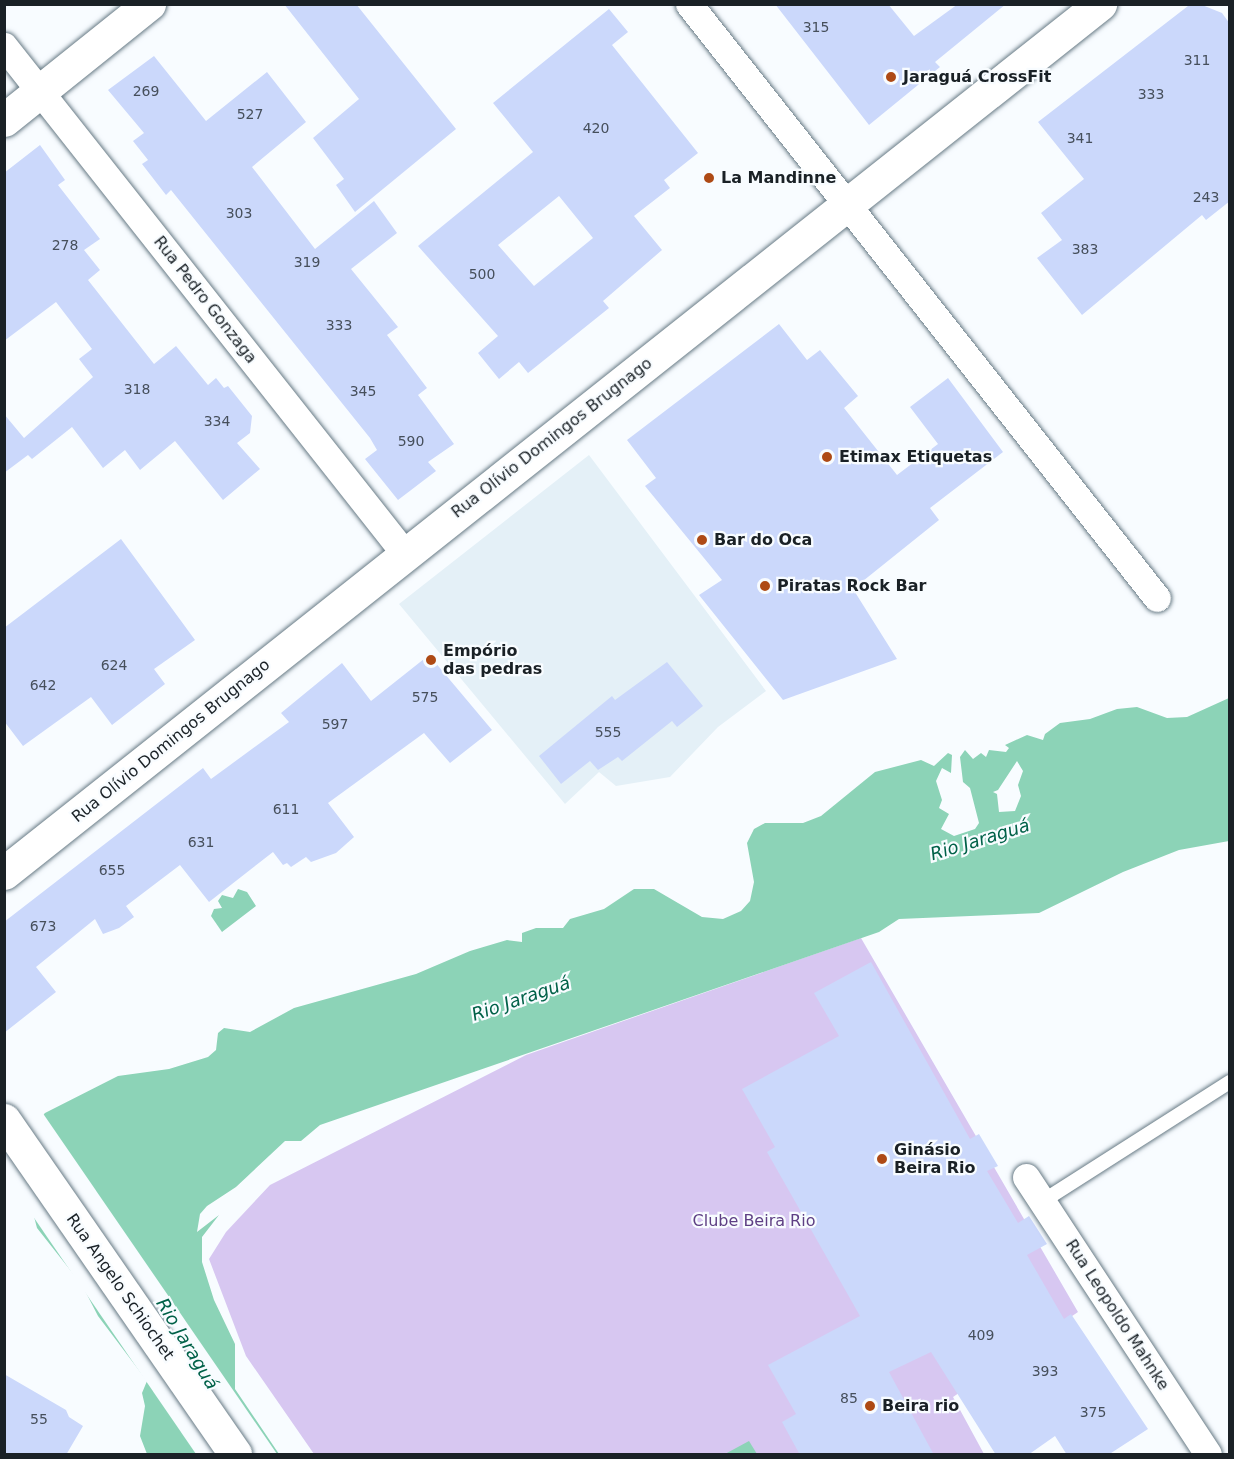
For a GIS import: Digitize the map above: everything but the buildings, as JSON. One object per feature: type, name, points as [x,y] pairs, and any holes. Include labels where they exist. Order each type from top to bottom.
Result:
[{"type":"main road","points":[[4,120],[149,4]]},
{"type":"main road","name":"Rua Olívio Domingos Brugnago","points":[[4,873],[1100,4]]},
{"type":"main road","name":"Rua Angelo Schiochet","points":[[4,1120],[235,1455]]},
{"type":"street","points":[[689,4],[1157,598]]},
{"type":"street","name":"Rua Pedro Gonzaga","points":[[4,46],[405,554]]},
{"type":"street","name":"Rua Leopoldo Mahnke","points":[[1026,1177],[1208,1455]]},
{"type":"lane","points":[[1043,1202],[1230,1082]]},
{"type":"shaded area","points":[[589,455],[766,691],[718,727],[670,777],[616,786],[599,772],[565,804],[399,604]]},
{"type":"green space","name":"Clube Beira Rio","points":[[861,938],[1078,1312],[953,1397],[984,1454],[314,1454],[246,1356],[209,1259],[226,1232],[270,1185],[526,1055]]},
{"type":"water","name":"Rio Jaraguá","points":[[1229,698],[1229,841],[1179,850],[1123,872],[1039,913],[899,919],[879,932],[320,1125],[301,1141],[285,1141],[236,1187],[207,1206],[200,1214],[197,1232],[219,1215],[202,1237],[202,1262],[214,1300],[235,1344],[235,1389],[279,1454],[147,1454],[140,1436],[145,1406],[142,1393],[147,1381],[98,1316],[82,1285],[37,1228],[21,1167],[34,1125],[45,1113],[118,1076],[169,1069],[208,1057],[216,1050],[218,1033],[224,1028],[250,1032],[294,1008],[416,974],[470,951],[507,940],[522,942],[522,933],[536,928],[563,928],[570,919],[604,909],[634,889],[654,889],[702,917],[723,919],[741,911],[750,901],[754,882],[747,843],[754,829],[765,823],[803,823],[821,816],[875,772],[921,760],[934,766],[948,753],[952,755],[951,773],[942,768],[936,781],[942,800],[939,808],[949,814],[941,829],[954,836],[975,829],[979,823],[970,788],[963,782],[960,757],[965,750],[973,759],[981,753],[986,757],[989,750],[1006,752],[1009,748],[1005,745],[1027,735],[1043,740],[1045,734],[1060,723],[1090,719],[1117,709],[1137,707],[1167,718],[1187,717]],"holes":[[[1017,761],[1023,771],[1018,785],[1021,796],[1015,811],[999,812],[997,794],[993,792],[998,790]]]},
{"type":"water","points":[[238,889],[247,892],[256,906],[222,932],[211,916],[214,909],[222,908],[218,901],[222,895],[233,898]]},
{"type":"water","points":[[749,1441],[757,1454],[725,1454]]},
{"type":"pier","points":[[42,1112],[277,1454],[196,1454],[30,1212],[17,1149]]},
{"type":"place","name":"Jaraguá CrossFit","points":[[891,77]]},
{"type":"place","name":"La Mandinne","points":[[709,178]]},
{"type":"place","name":"Etimax Etiquetas","points":[[827,457]]},
{"type":"place","name":"Bar do Oca","points":[[702,540]]},
{"type":"place","name":"Piratas Rock Bar","points":[[765,586]]},
{"type":"place","name":"Empório das pedras","points":[[431,660]]},
{"type":"place","name":"Ginásio Beira Rio","points":[[882,1159]]},
{"type":"place","name":"Beira rio","points":[[870,1406]]}]
